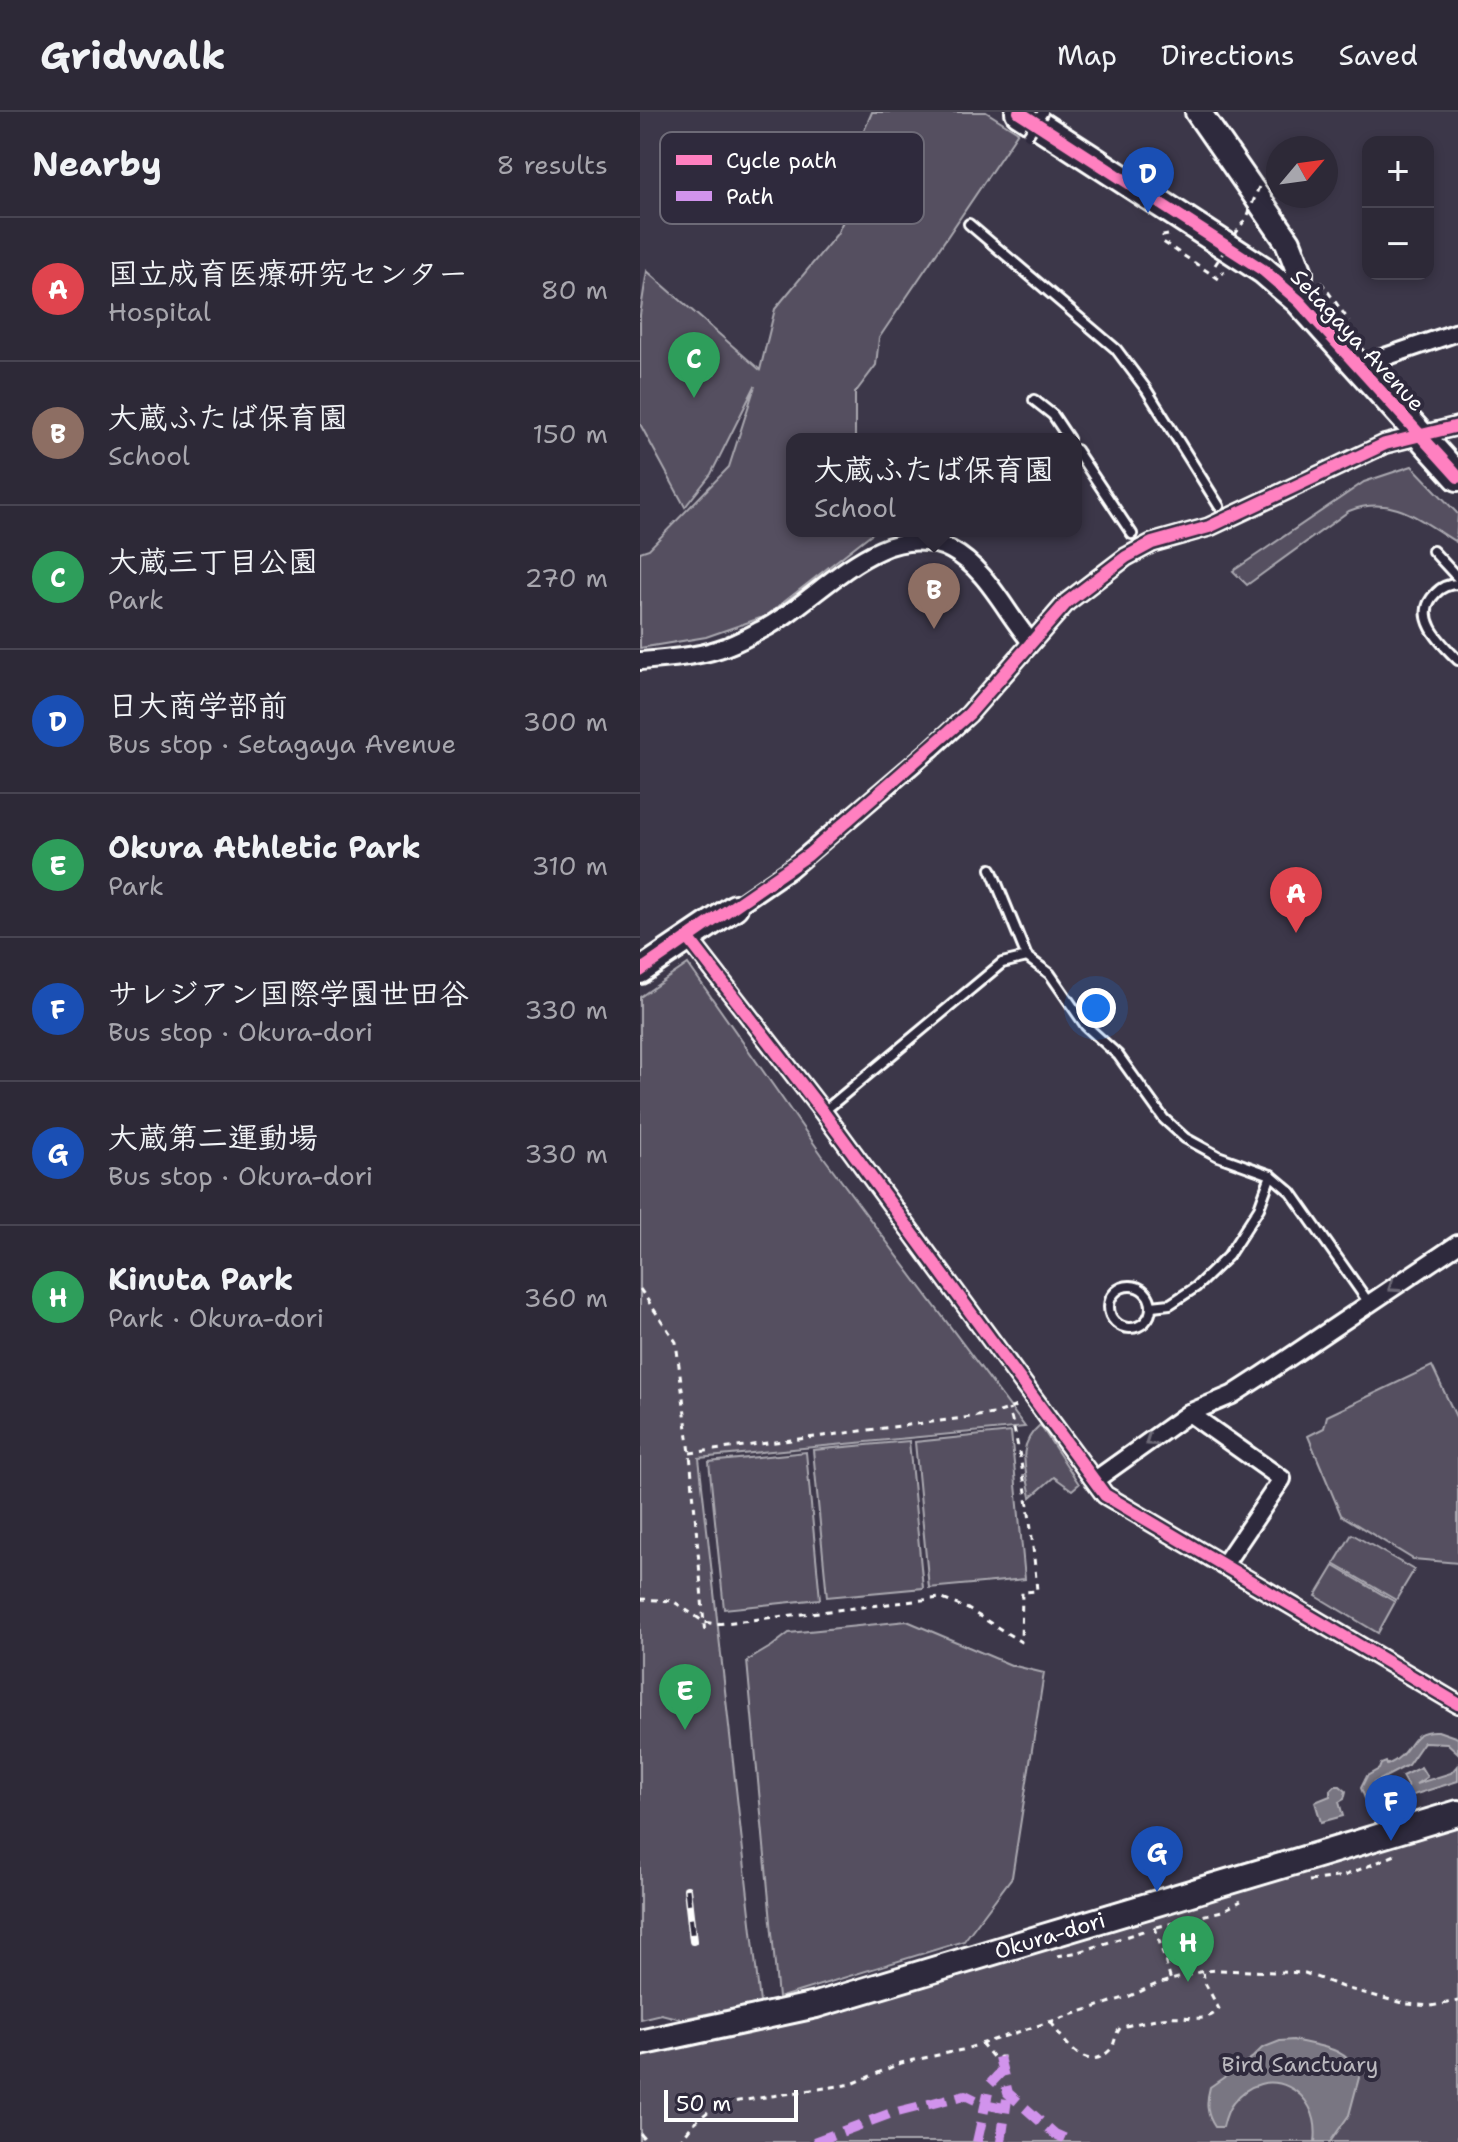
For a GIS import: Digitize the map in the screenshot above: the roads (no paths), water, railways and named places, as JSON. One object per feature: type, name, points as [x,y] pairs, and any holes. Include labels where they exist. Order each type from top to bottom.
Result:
[{"type":"main road","name":"Setagaya Avenue","points":[[1023,123],[1299,301],[1458,477]]},
{"type":"street","points":[[1198,112],[1276,223],[1296,258],[1300,273],[1299,301]]},
{"type":"street","points":[[1235,261],[1260,257],[1267,251],[1277,239],[1276,223]]},
{"type":"street","points":[[1361,371],[1376,360],[1458,332]]},
{"type":"street","points":[[640,971],[799,863],[969,714],[1067,602],[1119,562],[1152,543],[1209,527],[1400,438],[1458,426]]},
{"type":"street","points":[[640,661],[718,650],[767,627],[876,550],[904,541],[950,550],[977,569],[1031,642]]},
{"type":"street","points":[[689,939],[823,1112],[1105,1495],[1458,1704]]},
{"type":"street","points":[[1095,1480],[1189,1413],[1232,1395],[1458,1244]]},
{"type":"street","points":[[1189,1413],[1282,1479],[1223,1566]]},
{"type":"street","name":"Okura-dori","points":[[640,2043],[816,2005],[1458,1813]]},
{"type":"lane","points":[[1023,123],[1043,112]]},
{"type":"lane","points":[[969,224],[1116,349],[1146,389],[1219,506]]},
{"type":"lane","points":[[1034,400],[1053,415],[1065,433]]},
{"type":"lane","points":[[1082,459],[1132,534]]},
{"type":"lane","points":[[1433,551],[1458,581],[1437,592],[1429,601],[1426,613],[1429,625],[1458,660]]},
{"type":"lane","points":[[991,869],[1027,957],[1050,974],[1086,1026],[1118,1055],[1164,1119],[1185,1138],[1218,1156],[1271,1175],[1291,1192],[1369,1303]]},
{"type":"lane","points":[[823,1112],[1002,963],[1027,957]]},
{"type":"lane","points":[[1152,1306],[1170,1304],[1183,1296],[1228,1256],[1259,1208],[1271,1175]]},
{"type":"lane","points":[[1133,1286],[1146,1292],[1152,1306],[1148,1319],[1128,1328],[1114,1320],[1109,1307],[1113,1294],[1133,1286]]},
{"type":"railway","points":[[687,1889],[693,1941]]},
{"type":"place","name":"日大商学部前","points":[[1148,213]]},
{"type":"place","name":"大蔵三丁目公園","points":[[694,398]]},
{"type":"place","name":"大蔵ふたば保育園","points":[[934,629]]},
{"type":"place","name":"国立成育医療研究センター","points":[[1296,933]]},
{"type":"place","name":"Okura Athletic Park","points":[[685,1730]]},
{"type":"place","name":"サレジアン国際学園世田谷","points":[[1391,1841]]},
{"type":"place","name":"大蔵第二運動場","points":[[1157,1892]]},
{"type":"place","name":"Kinuta Park","points":[[1188,1982]]},
{"type":"park label","name":"Bird Sanctuary","points":[[1300,2064]]}]
